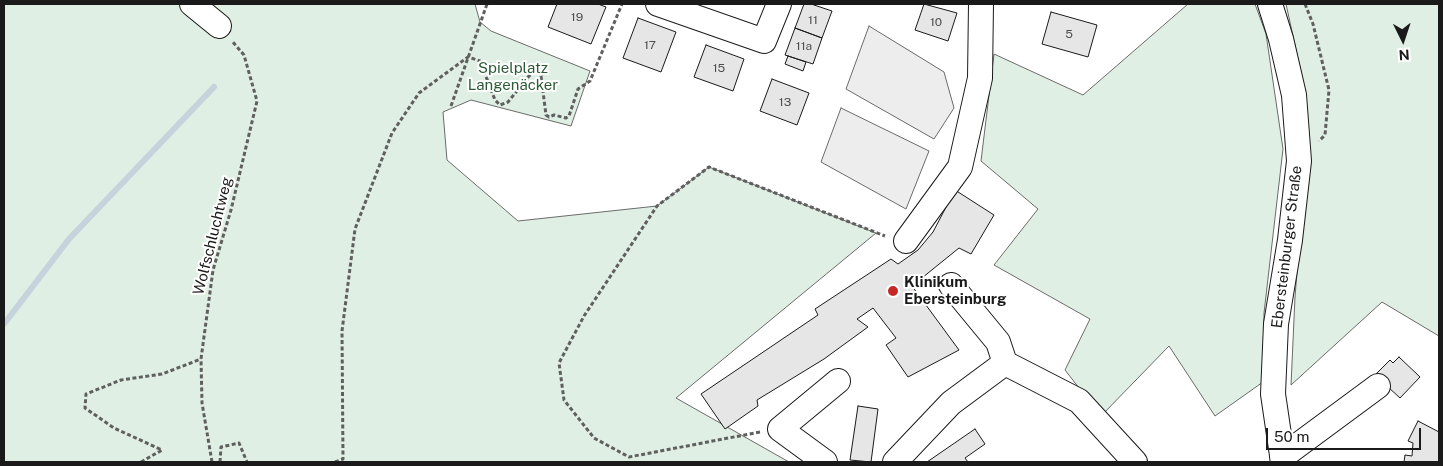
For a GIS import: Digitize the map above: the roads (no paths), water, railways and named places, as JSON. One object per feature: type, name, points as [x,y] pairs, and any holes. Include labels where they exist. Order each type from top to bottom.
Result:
[{"type":"street","points":[[192,4],[219,26]]},
{"type":"street","points":[[658,4],[764,41],[778,4]]},
{"type":"street","points":[[906,241],[960,167],[980,78],[981,4]]},
{"type":"street","name":"Ebersteinburger Straße","points":[[1270,4],[1282,39],[1294,95],[1299,161],[1290,240],[1276,324],[1273,394],[1283,460]]},
{"type":"street","points":[[951,285],[998,342],[1004,363],[1079,401],[1135,462]]},
{"type":"street","points":[[895,462],[950,403],[1004,363]]},
{"type":"street","points":[[826,462],[780,429],[838,382]]},
{"type":"street","points":[[1283,460],[1378,386]]},
{"type":"waterway","points":[[4,324],[69,239],[214,87]]},
{"type":"place","name":"Klinikum Ebersteinburg","points":[[893,291]]},
{"type":"park label","name":"Spielplatz Langenäcker","points":[[513,76]]}]
